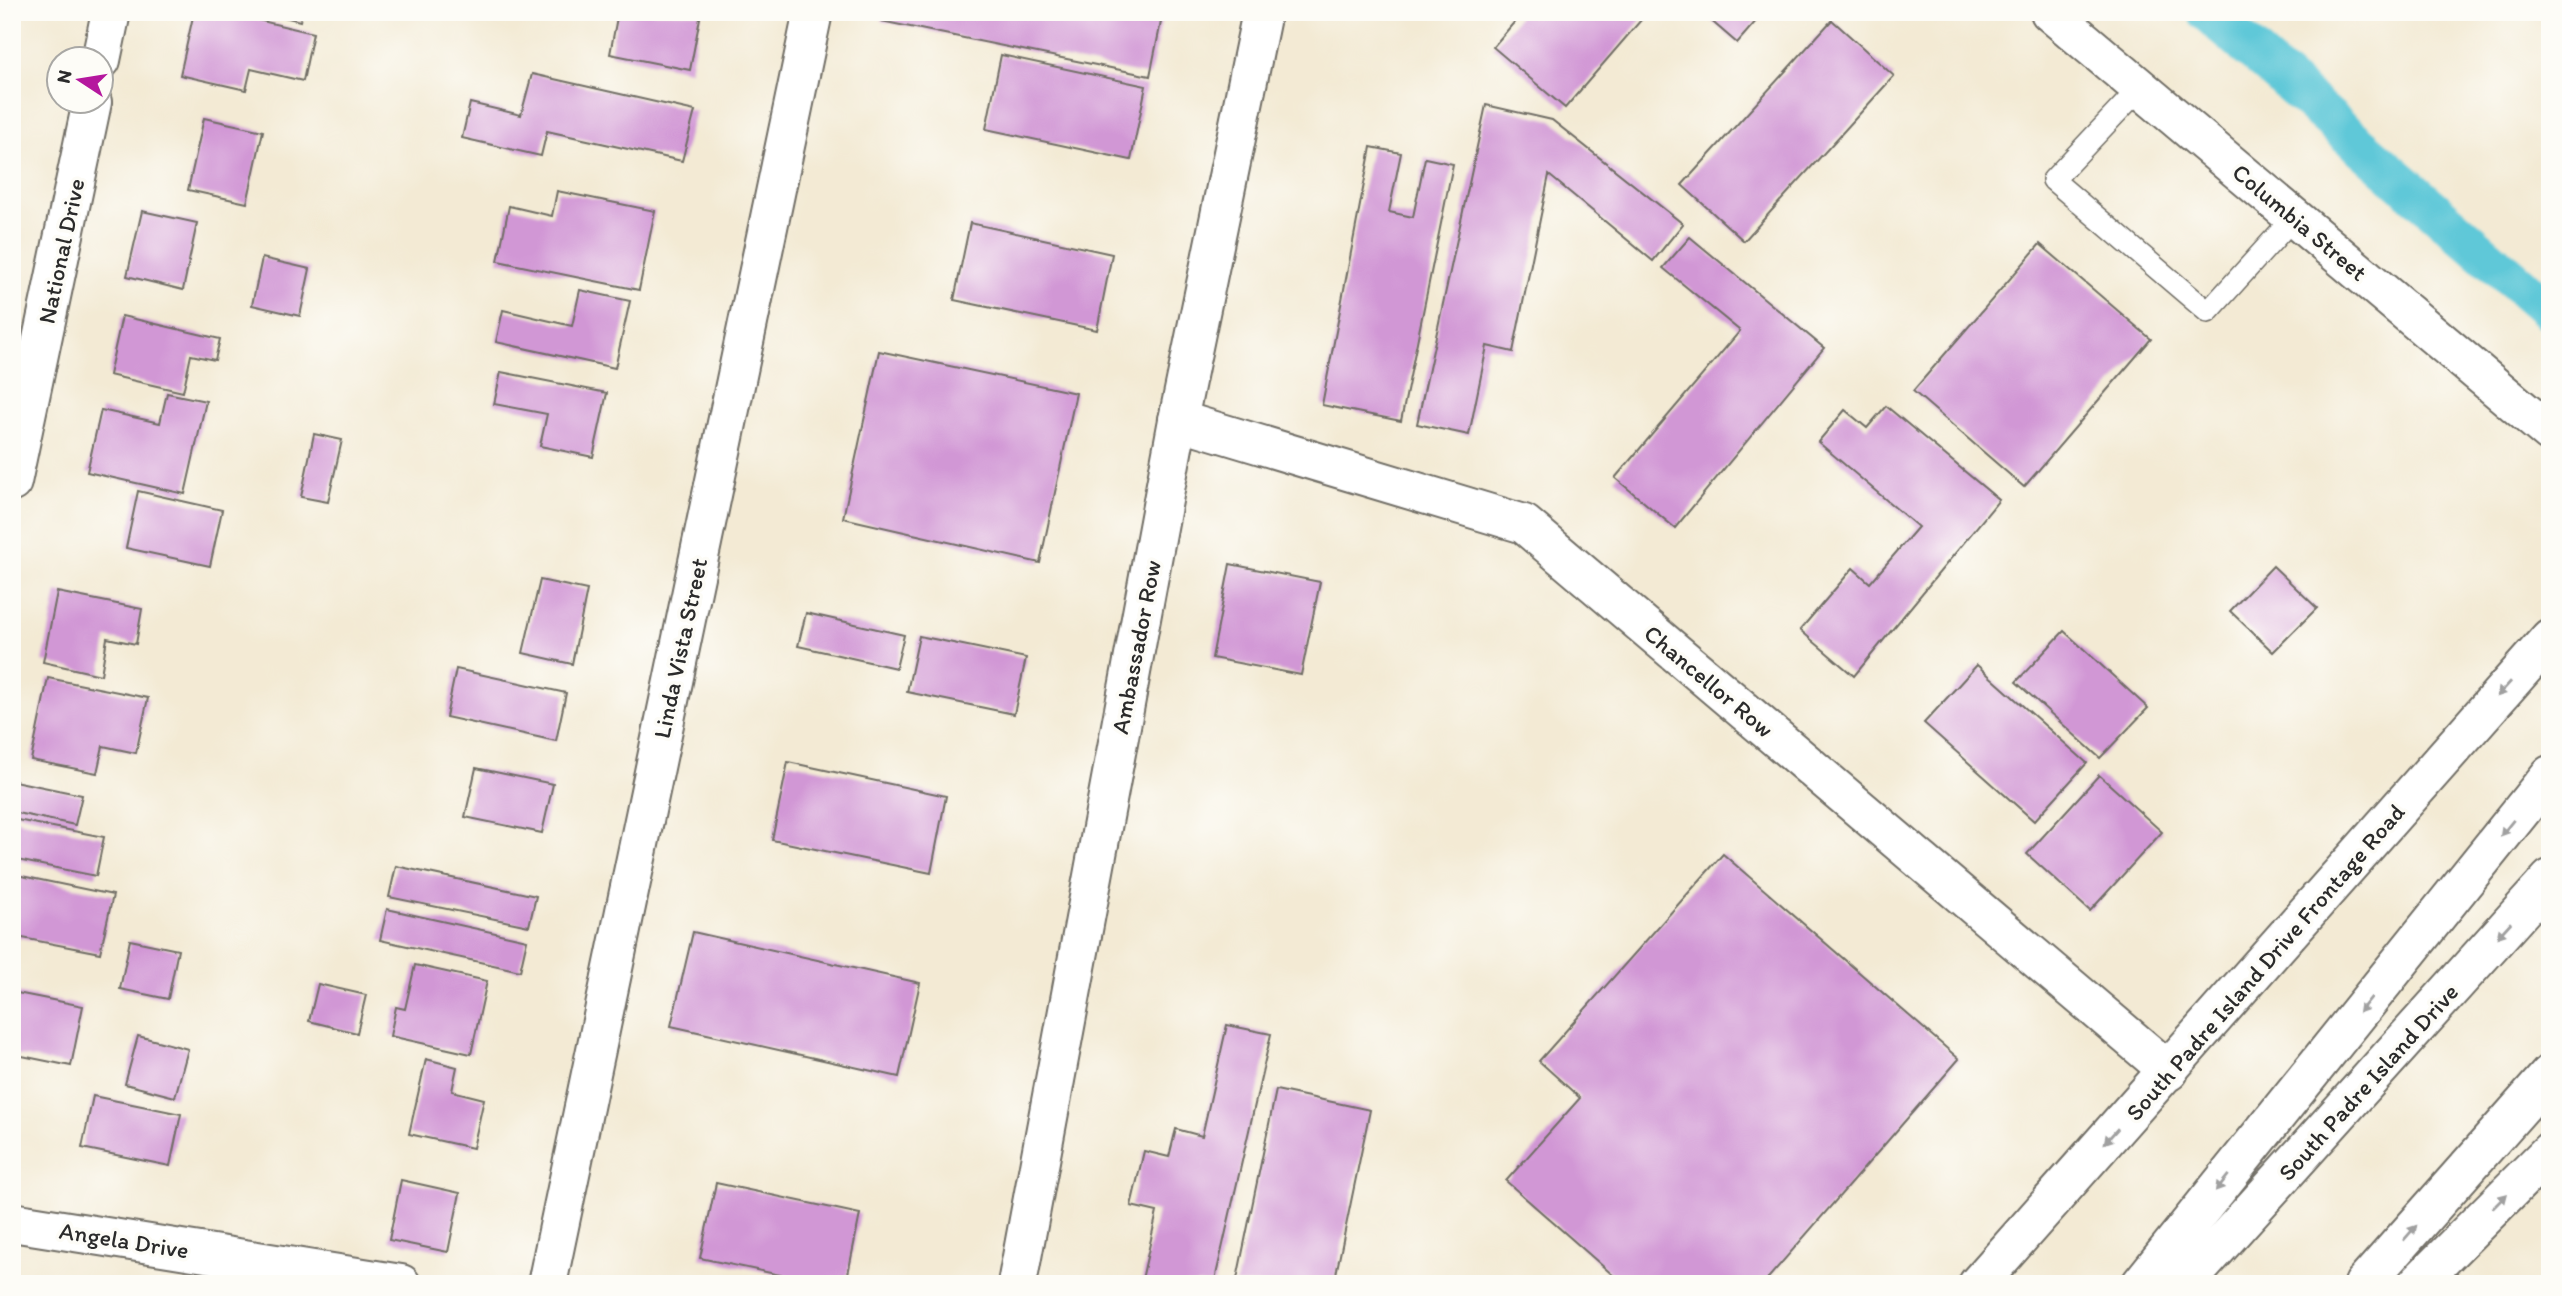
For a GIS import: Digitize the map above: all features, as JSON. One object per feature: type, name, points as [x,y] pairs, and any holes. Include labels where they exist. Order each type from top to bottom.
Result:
[{"type":"main road","points":[[104,46],[111,12]]},
{"type":"main road","name":"Linda Vista Street","points":[[547,1284],[813,12]]},
{"type":"main road","name":"Ambassador Row","points":[[1017,1284],[1178,420],[1262,12]]},
{"type":"main road","name":"Columbia Street","points":[[2050,12],[2550,433]]},
{"type":"main road","name":"National Drive","points":[[12,482],[89,116]]},
{"type":"main road","name":"Chancellor Row","points":[[1178,420],[1524,524],[2169,1071]]},
{"type":"main road","name":"South Padre Island Drive Frontage Road","points":[[1978,1284],[2550,638]]},
{"type":"main road","points":[[2141,1284],[2550,775]]},
{"type":"main road","name":"South Padre Island Drive","points":[[2185,1284],[2550,879]]},
{"type":"main road","points":[[2364,1284],[2550,1074]]},
{"type":"main road","points":[[2417,1284],[2550,1151]]},
{"type":"main road","name":"Angela Drive","points":[[12,1222],[401,1284]]},
{"type":"lane","points":[[2140,88],[2053,180],[2208,312],[2294,217]]},
{"type":"building","points":[[194,12],[224,12],[313,33],[303,81],[251,69],[246,90],[180,75]]},
{"type":"building","points":[[265,12],[302,12],[300,21]]},
{"type":"building","points":[[618,12],[701,13],[690,70],[610,54]]},
{"type":"building","points":[[883,12],[1163,12],[1150,76],[881,21]]},
{"type":"building","points":[[1523,12],[1648,12],[1565,108],[1493,47]]},
{"type":"building","points":[[1701,12],[1764,12],[1737,43]]},
{"type":"building","points":[[1832,20],[1894,76],[1744,241],[1682,185]]},
{"type":"building","points":[[1001,55],[1146,86],[1131,160],[986,129]]},
{"type":"building","points":[[532,74],[695,111],[682,161],[547,131],[541,156],[462,138],[470,103],[521,115]]},
{"type":"building","points":[[1486,105],[1552,120],[1683,224],[1653,261],[1549,175],[1513,352],[1487,346],[1469,435],[1417,424]]},
{"type":"building","points":[[204,118],[263,131],[247,203],[188,190]]},
{"type":"building","points":[[1371,147],[1401,153],[1389,212],[1413,217],[1425,158],[1453,164],[1401,421],[1322,405]]},
{"type":"building","points":[[557,191],[655,211],[639,290],[498,261],[509,206],[552,216]]},
{"type":"building","points":[[142,211],[197,223],[183,290],[127,276]]},
{"type":"building","points":[[970,223],[1112,254],[1097,330],[954,300]]},
{"type":"building","points":[[1690,237],[1824,348],[1675,528],[1615,478],[1740,331],[1663,268]]},
{"type":"building","points":[[2040,244],[2151,339],[2024,487],[1913,391]]},
{"type":"building","points":[[262,258],[310,269],[300,316],[252,305]]},
{"type":"building","points":[[580,290],[630,301],[615,368],[496,342],[503,310],[572,326]]},
{"type":"building","points":[[122,316],[220,339],[215,360],[191,355],[183,392],[109,375]]},
{"type":"building","points":[[879,351],[1076,393],[1040,563],[843,518]]},
{"type":"building","points":[[501,372],[607,393],[593,457],[540,446],[547,414],[494,404]]},
{"type":"building","points":[[167,393],[206,401],[185,494],[87,472],[101,410],[160,423]]},
{"type":"building","points":[[1886,406],[1999,500],[1854,676],[1800,630],[1853,568],[1870,583],[1918,527],[1818,442],[1845,410],[1867,428]]},
{"type":"building","points":[[314,434],[342,440],[328,502],[301,497]]},
{"type":"building","points":[[138,491],[222,510],[210,566],[126,548]]},
{"type":"building","points":[[1230,564],[1320,582],[1301,675],[1212,658]]},
{"type":"building","points":[[2273,566],[2317,608],[2273,652],[2230,611]]},
{"type":"building","points":[[540,580],[587,590],[572,664],[523,653]]},
{"type":"building","points":[[57,592],[142,609],[136,644],[107,638],[101,675],[43,662]]},
{"type":"building","points":[[806,613],[904,635],[896,668],[798,646]]},
{"type":"building","points":[[2064,631],[2148,708],[2100,758],[2016,682]]},
{"type":"building","points":[[919,636],[1026,658],[1014,714],[907,692]]},
{"type":"building","points":[[1977,665],[2087,763],[2034,821],[1924,723]]},
{"type":"building","points":[[456,669],[566,693],[556,741],[446,717]]},
{"type":"building","points":[[48,678],[148,698],[136,753],[103,746],[97,773],[31,760]]},
{"type":"building","points":[[788,762],[946,796],[931,873],[772,840]]},
{"type":"building","points":[[476,768],[553,784],[542,833],[465,817]]},
{"type":"building","points":[[2099,775],[2162,832],[2090,911],[2027,854]]},
{"type":"building","points":[[14,781],[82,795],[75,825],[12,812]]},
{"type":"building","points":[[12,819],[104,837],[96,876],[12,859]]},
{"type":"building","points":[[1723,854],[1959,1059],[1763,1284],[1623,1284],[1506,1181],[1580,1098],[1539,1061]]},
{"type":"building","points":[[396,866],[536,896],[529,926],[389,897]]},
{"type":"building","points":[[12,874],[113,895],[100,953],[12,936]]},
{"type":"building","points":[[387,909],[527,940],[520,971],[380,940]]},
{"type":"building","points":[[693,932],[920,983],[899,1077],[671,1026]]},
{"type":"building","points":[[130,940],[178,950],[168,999],[120,989]]},
{"type":"building","points":[[415,965],[487,981],[471,1054],[390,1036],[396,1007],[405,1009]]},
{"type":"building","points":[[318,984],[366,995],[357,1033],[309,1021]]},
{"type":"building","points":[[12,992],[83,1006],[71,1066],[12,1054]]},
{"type":"building","points":[[1227,1025],[1271,1034],[1214,1284],[1141,1284],[1157,1212],[1131,1206],[1144,1151],[1169,1157],[1176,1129],[1202,1136]]},
{"type":"building","points":[[138,1036],[188,1049],[175,1097],[125,1084]]},
{"type":"building","points":[[426,1059],[457,1067],[452,1091],[484,1099],[473,1148],[409,1134]]},
{"type":"building","points":[[1276,1090],[1370,1110],[1334,1284],[1236,1284]]},
{"type":"building","points":[[93,1096],[181,1114],[170,1166],[82,1148]]},
{"type":"building","points":[[401,1180],[460,1193],[448,1252],[389,1240]]},
{"type":"building","points":[[716,1183],[860,1214],[846,1284],[823,1284],[700,1258]]},
{"type":"waterway","points":[[2207,12],[2550,311]]}]
